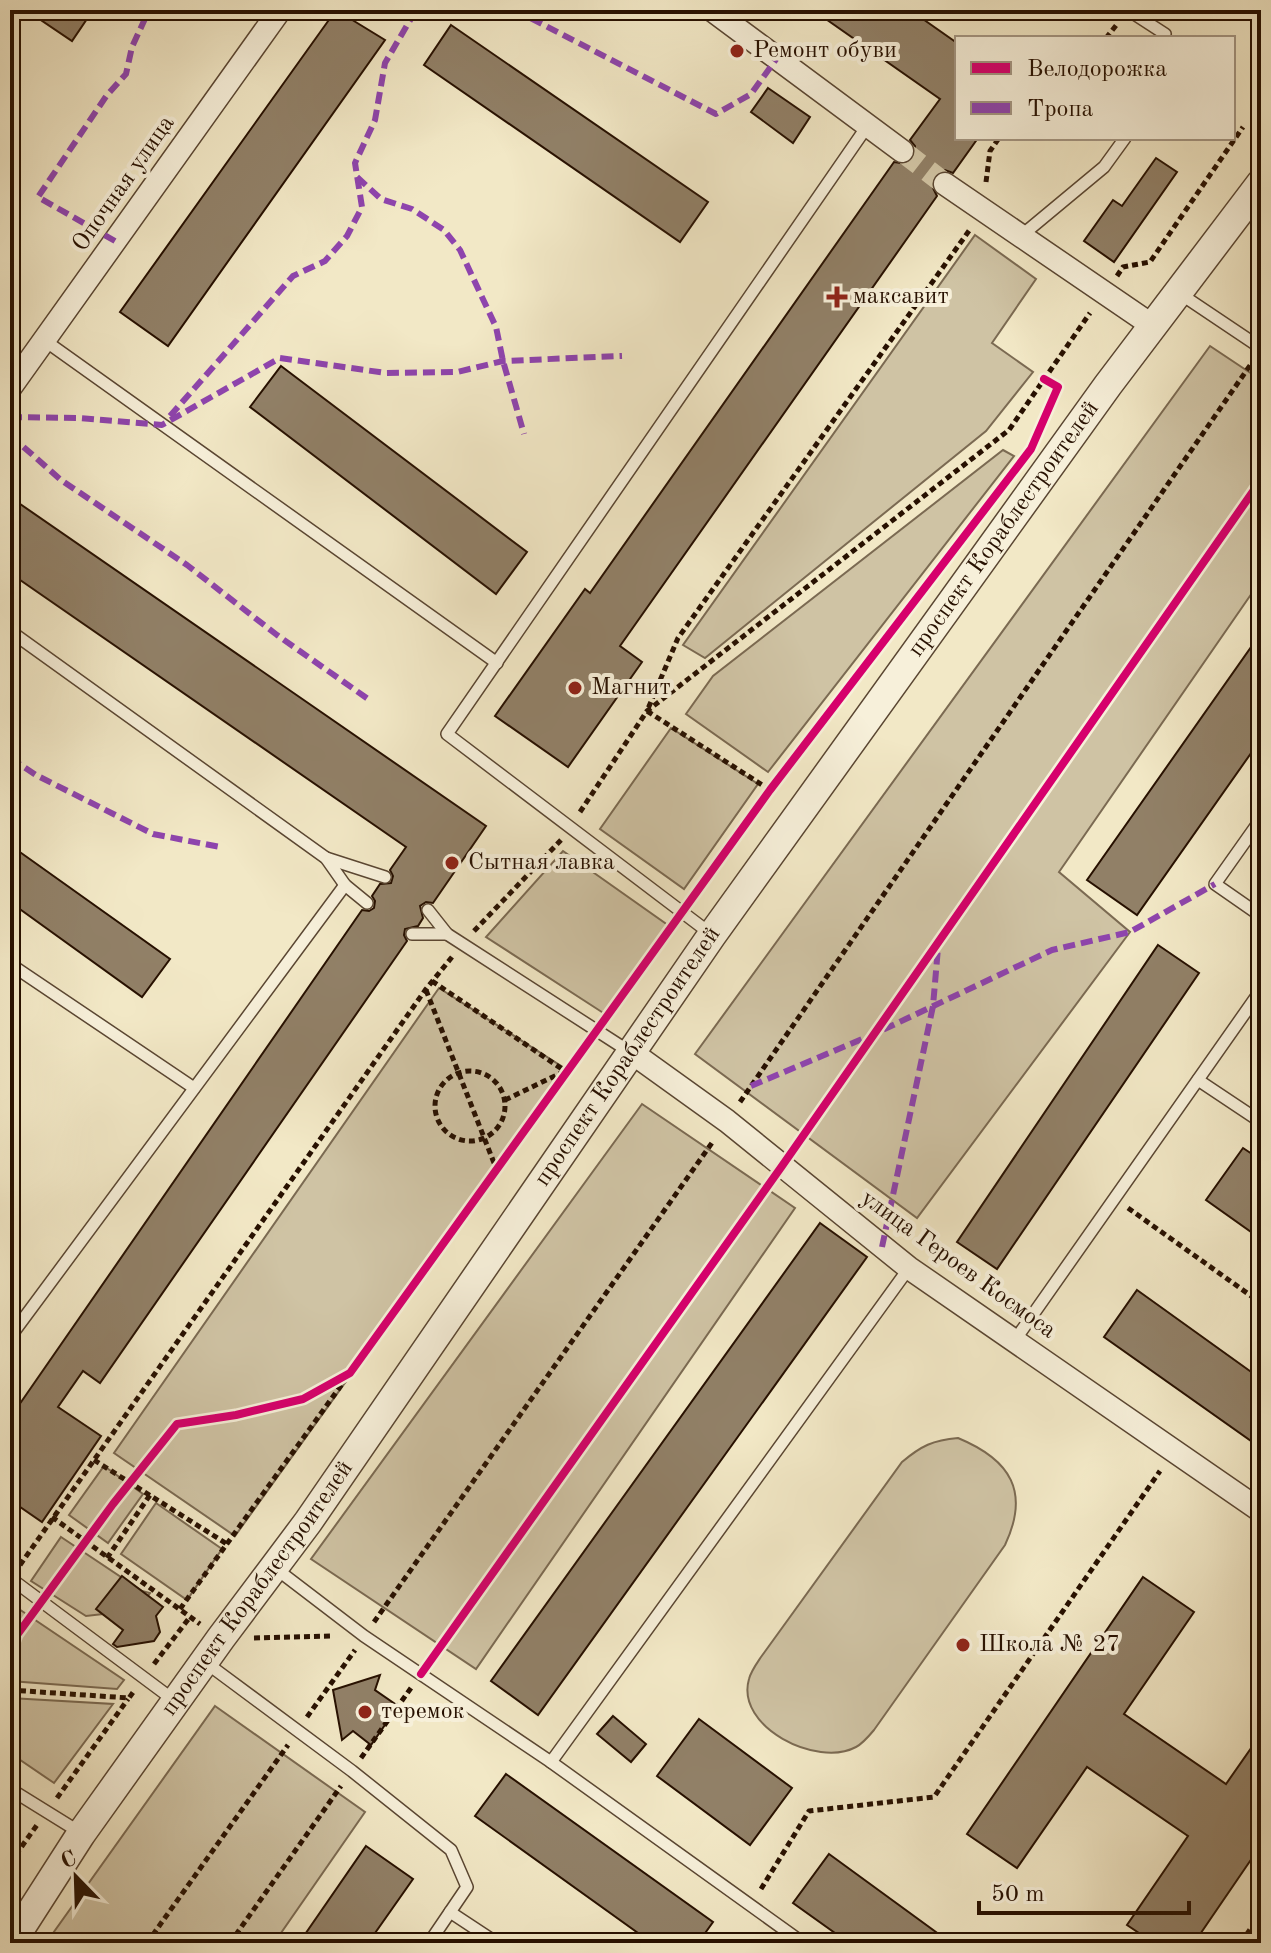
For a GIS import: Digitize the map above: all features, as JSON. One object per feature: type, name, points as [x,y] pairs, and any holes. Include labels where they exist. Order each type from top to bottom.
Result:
[{"type":"street","name":"Опочная улица","points":[[10,388],[280,10]]},
{"type":"street","points":[[712,10],[902,151]]},
{"type":"street","name":"проспект Кораблестроителей","points":[[11,1943],[81,1834],[275,1568],[712,935],[1153,326],[1261,183]]},
{"type":"street","points":[[945,184],[1153,326]]},
{"type":"street","name":"улица Героев Космоса","points":[[631,1052],[727,1121],[909,1268],[1261,1511]]},
{"type":"lane","points":[[1128,10],[1164,36]]},
{"type":"lane","points":[[712,935],[447,734],[868,125]]},
{"type":"lane","points":[[1021,236],[1104,167],[1124,140]]},
{"type":"lane","points":[[1178,293],[1261,348]]},
{"type":"lane","points":[[44,340],[497,663]]},
{"type":"lane","points":[[10,631],[326,858],[385,877]]},
{"type":"lane","points":[[1261,819],[1215,884],[1261,916]]},
{"type":"lane","points":[[326,858],[345,885],[367,903]]},
{"type":"lane","points":[[10,1337],[345,885]]},
{"type":"lane","points":[[428,910],[447,934],[631,1052]]},
{"type":"lane","points":[[412,934],[447,934]]},
{"type":"lane","points":[[10,964],[194,1088]]},
{"type":"lane","points":[[1015,1340],[1261,990]]},
{"type":"lane","points":[[1198,1080],[1261,1122]]},
{"type":"lane","points":[[551,1762],[909,1268]]},
{"type":"lane","points":[[275,1568],[364,1636],[551,1762],[803,1943]]},
{"type":"lane","points":[[10,1578],[176,1701]]},
{"type":"lane","points":[[204,1662],[352,1771],[451,1850],[467,1887],[429,1943]]},
{"type":"lane","points":[[10,1789],[81,1834]]},
{"type":"lane","points":[[450,1912],[497,1943]]},
{"type":"path","points":[[1235,139],[1243,127]]},
{"type":"path","points":[[770,790],[647,711],[678,638],[983,211],[990,151],[998,140]]},
{"type":"path","points":[[1104,293],[1123,267],[1150,262],[1234,140]]},
{"type":"path","points":[[147,1943],[727,1121],[1252,362]]},
{"type":"path","points":[[761,802],[779,778]]},
{"type":"path","points":[[432,981],[565,1071]]},
{"type":"path","points":[[426,989],[496,1168]]},
{"type":"path","points":[[557,1083],[595,1030]]},
{"type":"path","points":[[505,1100],[565,1071]]},
{"type":"path","points":[[458,1072],[483,1073],[501,1088],[505,1100],[500,1123],[484,1138],[462,1140],[444,1128],[438,1119],[436,1097],[449,1078],[458,1072]]},
{"type":"path","points":[[487,1181],[505,1156]]},
{"type":"path","points":[[1114,1198],[1261,1303]]},
{"type":"path","points":[[180,1610],[359,1360]]},
{"type":"path","points":[[326,1386],[350,1373]]},
{"type":"path","points":[[10,1578],[116,1428]]},
{"type":"path","points":[[751,1906],[809,1811],[934,1797],[1174,1451]]},
{"type":"path","points":[[94,1460],[227,1544]]},
{"type":"path","points":[[121,1493],[139,1471]]},
{"type":"path","points":[[107,1558],[150,1495]]},
{"type":"path","points":[[52,1517],[221,1638],[364,1636]]},
{"type":"path","points":[[77,1554],[94,1529]]},
{"type":"path","points":[[230,1943],[421,1674]]},
{"type":"path","points":[[10,1863],[129,1698]]},
{"type":"path","points":[[1241,1943],[1261,1913]]},
{"type":"shaded area","points":[[975,235],[1036,279],[992,343],[1033,372],[986,431],[705,658],[683,645]]},
{"type":"shaded area","points":[[1210,346],[1261,380],[1261,580],[1059,872],[1130,932],[917,1218],[695,1054]]},
{"type":"shaded area","points":[[1003,450],[1014,456],[768,772],[686,714],[713,676]]},
{"type":"shaded area","points":[[671,728],[758,784],[684,889],[600,829]]},
{"type":"shaded area","points":[[563,851],[672,928],[608,1016],[486,937]]},
{"type":"shaded area","points":[[439,988],[569,1071],[235,1536],[114,1453]]},
{"type":"shaded area","points":[[642,1104],[795,1208],[476,1669],[311,1559]]},
{"type":"shaded area","points":[[958,1438],[991,1457],[1011,1480],[1016,1509],[1005,1545],[863,1742],[840,1752],[821,1752],[783,1739],[766,1727],[754,1713],[748,1697],[749,1679],[754,1667],[902,1462],[928,1445]]},
{"type":"shaded area","points":[[104,1466],[143,1494],[108,1543],[69,1515]]},
{"type":"shaded area","points":[[156,1503],[222,1549],[187,1600],[121,1554]]},
{"type":"shaded area","points":[[61,1537],[142,1591],[150,1593],[134,1614],[121,1612],[86,1616],[31,1581]]},
{"type":"shaded area","points":[[10,1603],[124,1680],[117,1689],[10,1681]]},
{"type":"shaded area","points":[[10,1698],[113,1704],[54,1783],[10,1753]]},
{"type":"shaded area","points":[[215,1706],[365,1812],[274,1943],[46,1943]]},
{"type":"building","points":[[26,10],[93,10],[72,41]]},
{"type":"building","points":[[336,10],[385,40],[168,346],[120,312]]},
{"type":"building","points":[[813,10],[910,10],[955,42],[955,140],[977,140],[953,173],[945,170],[934,176],[931,184],[937,196],[620,646],[642,662],[568,767],[495,716],[585,589],[590,593],[894,162],[907,164],[914,159],[915,146],[910,140],[940,99]]},
{"type":"building","points":[[451,25],[708,202],[680,242],[424,65]]},
{"type":"building","points":[[768,88],[810,117],[793,143],[751,112]]},
{"type":"building","points":[[1156,158],[1177,172],[1114,262],[1084,241],[1113,200],[1122,206]]},
{"type":"building","points":[[281,366],[527,552],[496,594],[250,407]]},
{"type":"building","points":[[10,497],[486,826],[433,903],[426,902],[420,906],[423,918],[418,926],[405,929],[407,941],[100,1383],[83,1371],[58,1407],[101,1436],[42,1522],[10,1500],[10,1418],[362,910],[374,908],[372,896],[380,884],[391,883],[393,876],[390,870],[406,847],[10,573]]},
{"type":"building","points":[[1261,633],[1261,739],[1137,915],[1087,880]]},
{"type":"building","points":[[10,845],[170,959],[142,997],[10,902]]},
{"type":"building","points":[[1158,945],[1199,973],[997,1269],[957,1242]]},
{"type":"building","points":[[1243,1148],[1261,1160],[1261,1239],[1206,1200]]},
{"type":"building","points":[[820,1223],[867,1257],[538,1715],[491,1681]]},
{"type":"building","points":[[1137,1290],[1261,1379],[1261,1448],[1104,1337]]},
{"type":"building","points":[[122,1576],[163,1607],[156,1616],[160,1632],[154,1641],[117,1647],[113,1644],[123,1630],[96,1609]]},
{"type":"building","points":[[1143,1577],[1194,1612],[1124,1714],[1226,1784],[1261,1734],[1261,1845],[1194,1943],[1154,1943],[1127,1925],[1188,1836],[1087,1767],[1017,1868],[967,1834]]},
{"type":"building","name":"теремок","points":[[380,1675],[375,1690],[398,1706],[371,1745],[353,1731],[342,1740],[333,1690]]},
{"type":"building","points":[[613,1716],[646,1744],[631,1762],[597,1734]]},
{"type":"building","points":[[699,1719],[792,1788],[750,1845],[657,1776]]},
{"type":"building","points":[[506,1774],[713,1922],[698,1943],[652,1943],[475,1816]]},
{"type":"building","points":[[366,1846],[413,1879],[368,1943],[299,1943]]},
{"type":"building","points":[[829,1854],[951,1943],[849,1943],[793,1903]]},
{"type":"tunnel","points":[[902,151],[945,184]]},
{"type":"marked path","points":[[115,241],[38,197],[107,95],[126,74],[132,47],[149,10]]},
{"type":"marked path","points":[[170,416],[293,276],[325,261],[347,236],[362,207],[355,163],[375,120],[385,63],[416,10]]},
{"type":"marked path","points":[[515,10],[716,114],[751,94],[777,58]]},
{"type":"marked path","points":[[357,177],[381,199],[412,209],[444,230],[460,250],[496,327],[524,434]]},
{"type":"marked path","points":[[10,417],[79,418],[162,425],[280,358],[386,373],[457,372],[503,361],[622,356]]},
{"type":"marked path","points":[[10,435],[61,480],[187,565],[277,635],[368,699]]},
{"type":"marked path","points":[[10,758],[36,775],[153,834],[220,847]]},
{"type":"marked path","points":[[751,1086],[874,1034],[1052,950],[1130,932],[1215,884]]},
{"type":"marked path","points":[[882,1247],[933,1006],[938,948]]},
{"type":"marked path","points":[[10,1059],[14,1140],[10,1170]]},
{"type":"cycle path","points":[[10,1654],[17,1635],[113,1504],[177,1424],[236,1415],[303,1399],[350,1373],[770,790],[1031,449],[1058,387],[1044,379]]},
{"type":"cycle path","points":[[421,1674],[782,1166],[1261,480]]},
{"type":"place","name":"Ремонт обуви","points":[[737,51]]},
{"type":"place","name":"максавит","points":[[837,297]]},
{"type":"place","name":"Магнит","points":[[575,688]]},
{"type":"place","name":"Сытная лавка","points":[[452,863]]},
{"type":"place","name":"Школа № 27","points":[[963,1645]]},
{"type":"place","name":"теремок","points":[[365,1712]]}]
